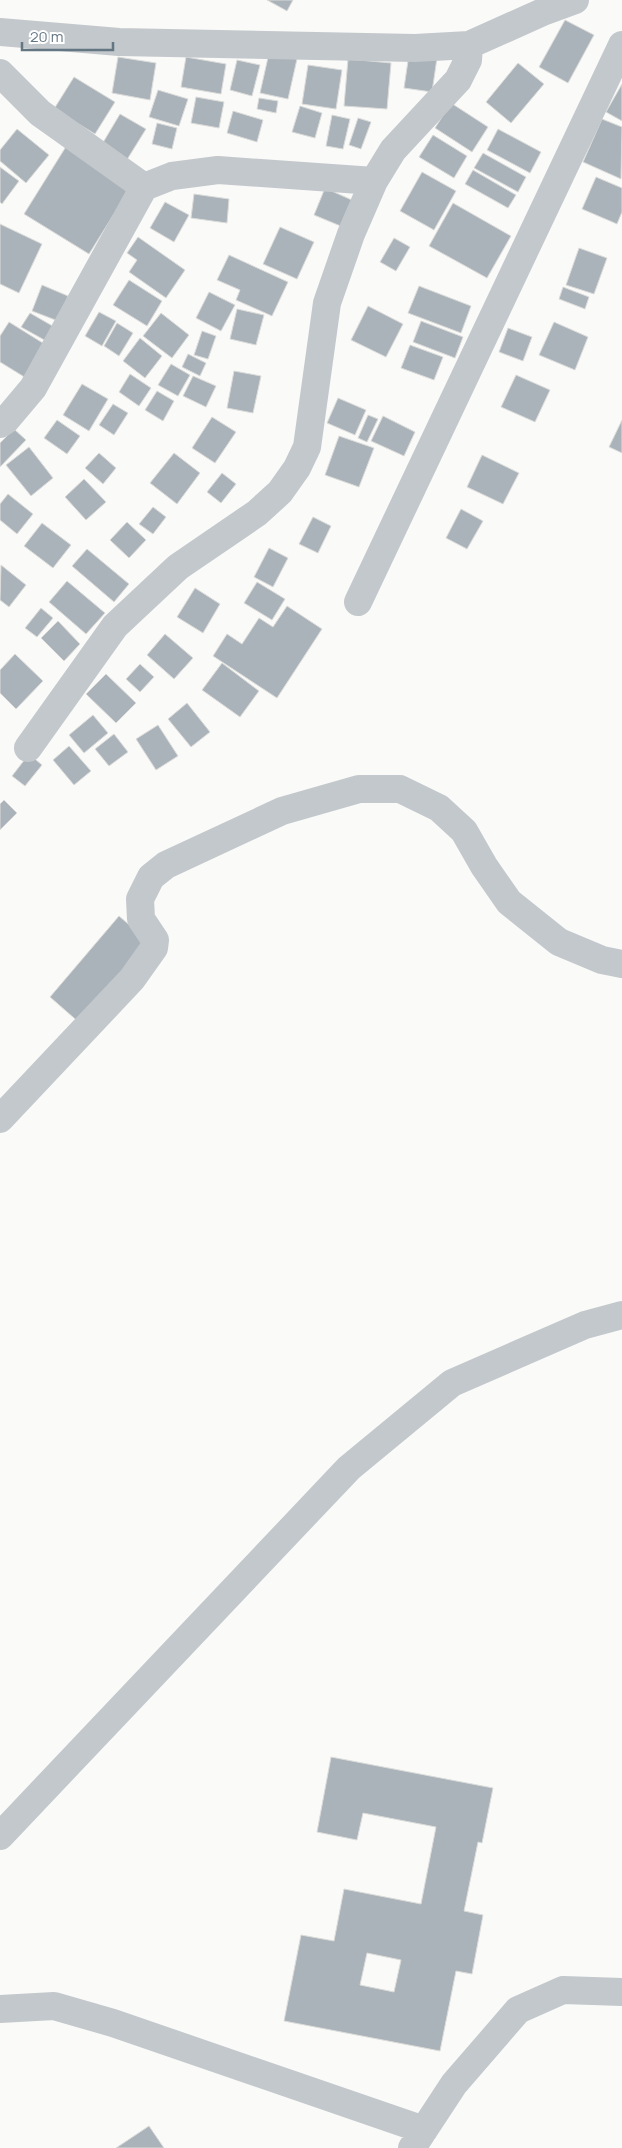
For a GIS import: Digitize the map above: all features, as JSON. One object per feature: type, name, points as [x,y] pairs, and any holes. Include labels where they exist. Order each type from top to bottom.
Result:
[{"type":"street","points":[[0,32],[119,42],[415,48],[469,45],[545,11],[575,0]]},
{"type":"street","points":[[28,748],[115,626],[178,567],[258,513],[280,492],[297,468],[306,447],[327,303],[351,234],[374,181],[392,150],[458,80],[468,60],[469,45]]},
{"type":"street","points":[[358,602],[622,45]]},
{"type":"street","points":[[0,73],[40,113],[144,187]]},
{"type":"street","points":[[0,424],[6,420],[33,388],[144,187],[172,176],[218,170],[374,181]]},
{"type":"street","points":[[0,1119],[132,979],[154,948],[155,940],[141,920],[140,899],[151,877],[166,866],[282,811],[359,789],[400,789],[439,808],[464,831],[508,902],[559,942],[602,960],[622,964]]},
{"type":"street","points":[[0,1836],[349,1468],[452,1383],[585,1325],[622,1315]]},
{"type":"street","points":[[0,2009],[54,2006],[113,2023],[418,2139],[454,2084],[518,2010],[563,1990],[622,1992]]},
{"type":"building","points":[[267,0],[293,0],[287,11]]},
{"type":"building","points":[[565,20],[594,35],[568,83],[539,67]]},
{"type":"building","points":[[269,53],[297,59],[288,99],[260,93]]},
{"type":"building","points":[[409,54],[437,58],[432,92],[404,88]]},
{"type":"building","points":[[118,57],[156,63],[150,100],[112,93]]},
{"type":"building","points":[[186,57],[226,64],[221,94],[181,87]]},
{"type":"building","points":[[348,59],[391,63],[387,109],[344,106]]},
{"type":"building","points":[[237,60],[260,65],[252,96],[230,90]]},
{"type":"building","points":[[518,63],[544,84],[511,123],[486,102]]},
{"type":"building","points":[[308,65],[342,70],[336,109],[302,104]]},
{"type":"building","points":[[74,77],[115,102],[95,134],[54,109]]},
{"type":"building","points":[[622,84],[622,121],[606,112]]},
{"type":"building","points":[[158,90],[188,99],[179,126],[149,117]]},
{"type":"building","points":[[196,97],[224,102],[219,128],[191,123]]},
{"type":"building","points":[[259,98],[278,101],[276,113],[257,109]]},
{"type":"building","points":[[451,103],[488,127],[472,152],[435,128]]},
{"type":"building","points":[[300,106],[322,113],[315,138],[292,132]]},
{"type":"building","points":[[233,111],[263,120],[257,142],[227,133]]},
{"type":"building","points":[[120,114],[146,129],[123,166],[98,151]]},
{"type":"building","points":[[332,115],[350,119],[343,149],[326,146]]},
{"type":"building","points":[[358,118],[371,122],[361,149],[349,145]]},
{"type":"building","points":[[602,119],[622,127],[621,179],[583,162]]},
{"type":"building","points":[[157,123],[177,128],[172,149],[152,144]]},
{"type":"building","points":[[17,129],[49,155],[26,183],[0,161],[0,150]]},
{"type":"building","points":[[498,129],[541,152],[530,173],[487,150]]},
{"type":"building","points":[[433,135],[467,156],[454,178],[419,157]]},
{"type":"building","points":[[67,145],[132,185],[89,254],[24,214]]},
{"type":"building","points":[[483,153],[526,177],[518,192],[474,168]]},
{"type":"building","points":[[0,167],[19,181],[2,204],[0,202]]},
{"type":"building","points":[[473,170],[516,195],[508,208],[465,184]]},
{"type":"building","points":[[422,172],[456,191],[434,230],[400,211]]},
{"type":"building","points":[[596,177],[622,188],[622,212],[617,224],[582,209]]},
{"type":"building","points":[[325,188],[354,201],[343,227],[314,215]]},
{"type":"building","points":[[194,194],[229,199],[227,223],[191,218]]},
{"type":"building","points":[[165,202],[189,215],[174,242],[150,228]]},
{"type":"building","points":[[453,203],[511,236],[487,278],[429,246]]},
{"type":"building","points":[[0,224],[42,244],[19,293],[0,284]]},
{"type":"building","points":[[280,227],[314,242],[297,279],[263,264]]},
{"type":"building","points":[[138,237],[185,270],[166,298],[129,272],[137,260],[127,253]]},
{"type":"building","points":[[394,238],[410,247],[396,271],[380,262]]},
{"type":"building","points":[[579,248],[607,258],[594,294],[566,285]]},
{"type":"building","points":[[229,255],[288,282],[272,316],[236,300],[240,290],[217,280]]},
{"type":"building","points":[[129,280],[162,301],[147,326],[113,305]]},
{"type":"building","points":[[42,285],[68,296],[58,321],[32,311]]},
{"type":"building","points":[[419,286],[471,306],[461,333],[408,313]]},
{"type":"building","points":[[563,287],[589,297],[585,309],[559,299]]},
{"type":"building","points":[[209,292],[235,305],[221,331],[196,318]]},
{"type":"building","points":[[368,306],[403,324],[386,357],[351,340]]},
{"type":"building","points":[[237,309],[264,315],[256,345],[230,339]]},
{"type":"building","points":[[99,312],[116,321],[102,346],[85,336]]},
{"type":"building","points":[[30,313],[56,328],[48,342],[21,327]]},
{"type":"building","points":[[161,313],[189,335],[172,358],[143,336]]},
{"type":"building","points":[[421,321],[463,337],[455,358],[413,342]]},
{"type":"building","points":[[9,322],[46,345],[26,378],[0,362],[0,336]]},
{"type":"building","points":[[554,322],[588,337],[575,370],[539,355]]},
{"type":"building","points":[[117,323],[133,333],[119,356],[104,346]]},
{"type":"building","points":[[508,328],[532,337],[523,361],[499,352]]},
{"type":"building","points":[[202,331],[216,336],[208,359],[194,355]]},
{"type":"building","points":[[140,338],[162,356],[145,378],[123,361]]},
{"type":"building","points":[[410,345],[443,357],[434,380],[401,368]]},
{"type":"building","points":[[188,354],[206,363],[200,376],[182,367]]},
{"type":"building","points":[[171,364],[190,375],[178,396],[158,385]]},
{"type":"building","points":[[234,371],[261,376],[253,413],[227,408]]},
{"type":"building","points":[[130,374],[151,388],[139,406],[119,392]]},
{"type":"building","points":[[516,375],[550,390],[535,422],[501,407]]},
{"type":"building","points":[[193,376],[216,386],[206,407],[183,396]]},
{"type":"building","points":[[82,384],[108,399],[89,431],[63,415]]},
{"type":"building","points":[[157,391],[174,401],[163,421],[145,410]]},
{"type":"building","points":[[338,398],[366,410],[355,435],[327,423]]},
{"type":"building","points":[[113,404],[128,413],[114,435],[99,425]]},
{"type":"building","points":[[368,415],[378,419],[367,442],[358,438]]},
{"type":"building","points":[[383,416],[415,432],[404,456],[371,441]]},
{"type":"building","points":[[212,417],[236,432],[215,463],[192,448]]},
{"type":"building","points":[[57,420],[80,436],[67,454],[44,438]]},
{"type":"building","points":[[622,420],[622,453],[609,447]]},
{"type":"building","points":[[14,429],[26,440],[0,467],[0,443]]},
{"type":"building","points":[[339,436],[374,448],[359,487],[325,475]]},
{"type":"building","points":[[29,447],[53,478],[31,496],[6,465]]},
{"type":"building","points":[[99,453],[116,468],[103,484],[85,468]]},
{"type":"building","points":[[174,453],[200,473],[177,504],[150,483]]},
{"type":"building","points":[[482,455],[519,473],[503,504],[467,487]]},
{"type":"building","points":[[222,473],[236,484],[221,503],[207,492]]},
{"type":"building","points":[[84,479],[106,502],[86,520],[65,497]]},
{"type":"building","points":[[8,494],[33,514],[17,534],[0,520],[0,504]]},
{"type":"building","points":[[153,507],[166,517],[153,534],[139,524]]},
{"type":"building","points":[[461,509],[483,521],[467,549],[446,538]]},
{"type":"building","points":[[313,517],[331,526],[318,553],[299,544]]},
{"type":"building","points":[[127,522],[146,540],[129,558],[110,540]]},
{"type":"building","points":[[42,523],[71,545],[53,568],[24,546]]},
{"type":"building","points":[[269,548],[288,558],[273,587],[254,577]]},
{"type":"building","points":[[87,549],[129,584],[114,602],[72,566]]},
{"type":"building","points":[[1,565],[26,585],[9,607],[0,600]]},
{"type":"building","points":[[67,581],[105,613],[86,634],[49,602]]},
{"type":"building","points":[[257,582],[285,599],[272,620],[244,603]]},
{"type":"building","points":[[195,588],[220,604],[203,633],[177,617]]},
{"type":"building","points":[[287,606],[322,629],[277,698],[213,656],[227,634],[242,644],[259,618],[273,627]]},
{"type":"building","points":[[41,608],[53,618],[37,637],[25,628]]},
{"type":"building","points":[[58,621],[80,644],[64,661],[41,638]]},
{"type":"building","points":[[165,634],[193,658],[174,679],[147,655]]},
{"type":"building","points":[[15,654],[43,681],[16,709],[0,693],[0,670]]},
{"type":"building","points":[[222,663],[259,691],[240,717],[202,690]]},
{"type":"building","points":[[140,664],[154,677],[140,692],[126,679]]},
{"type":"building","points":[[106,674],[136,703],[116,723],[86,694]]},
{"type":"building","points":[[187,703],[210,732],[191,747],[168,719]]},
{"type":"building","points":[[93,715],[108,733],[84,753],[69,735]]},
{"type":"building","points":[[158,725],[178,756],[156,770],[136,739]]},
{"type":"building","points":[[114,734],[128,752],[109,766],[95,749]]},
{"type":"building","points":[[69,746],[91,771],[74,785],[53,760]]},
{"type":"building","points":[[29,754],[42,765],[25,786],[12,776]]},
{"type":"building","points":[[4,800],[17,813],[0,830],[0,804]]},
{"type":"building","points":[[119,916],[151,944],[82,1025],[50,997]]},
{"type":"building","points":[[331,1757],[493,1788],[482,1843],[478,1842],[464,1911],[483,1915],[472,1974],[456,1971],[440,2051],[284,2021],[301,1935],[334,1941],[344,1889],[421,1904],[436,1827],[363,1813],[357,1840],[317,1832]],"holes":[[[367,1953],[401,1960],[394,1992],[360,1985]]]},
{"type":"building","points":[[149,2126],[164,2148],[116,2148]]}]
